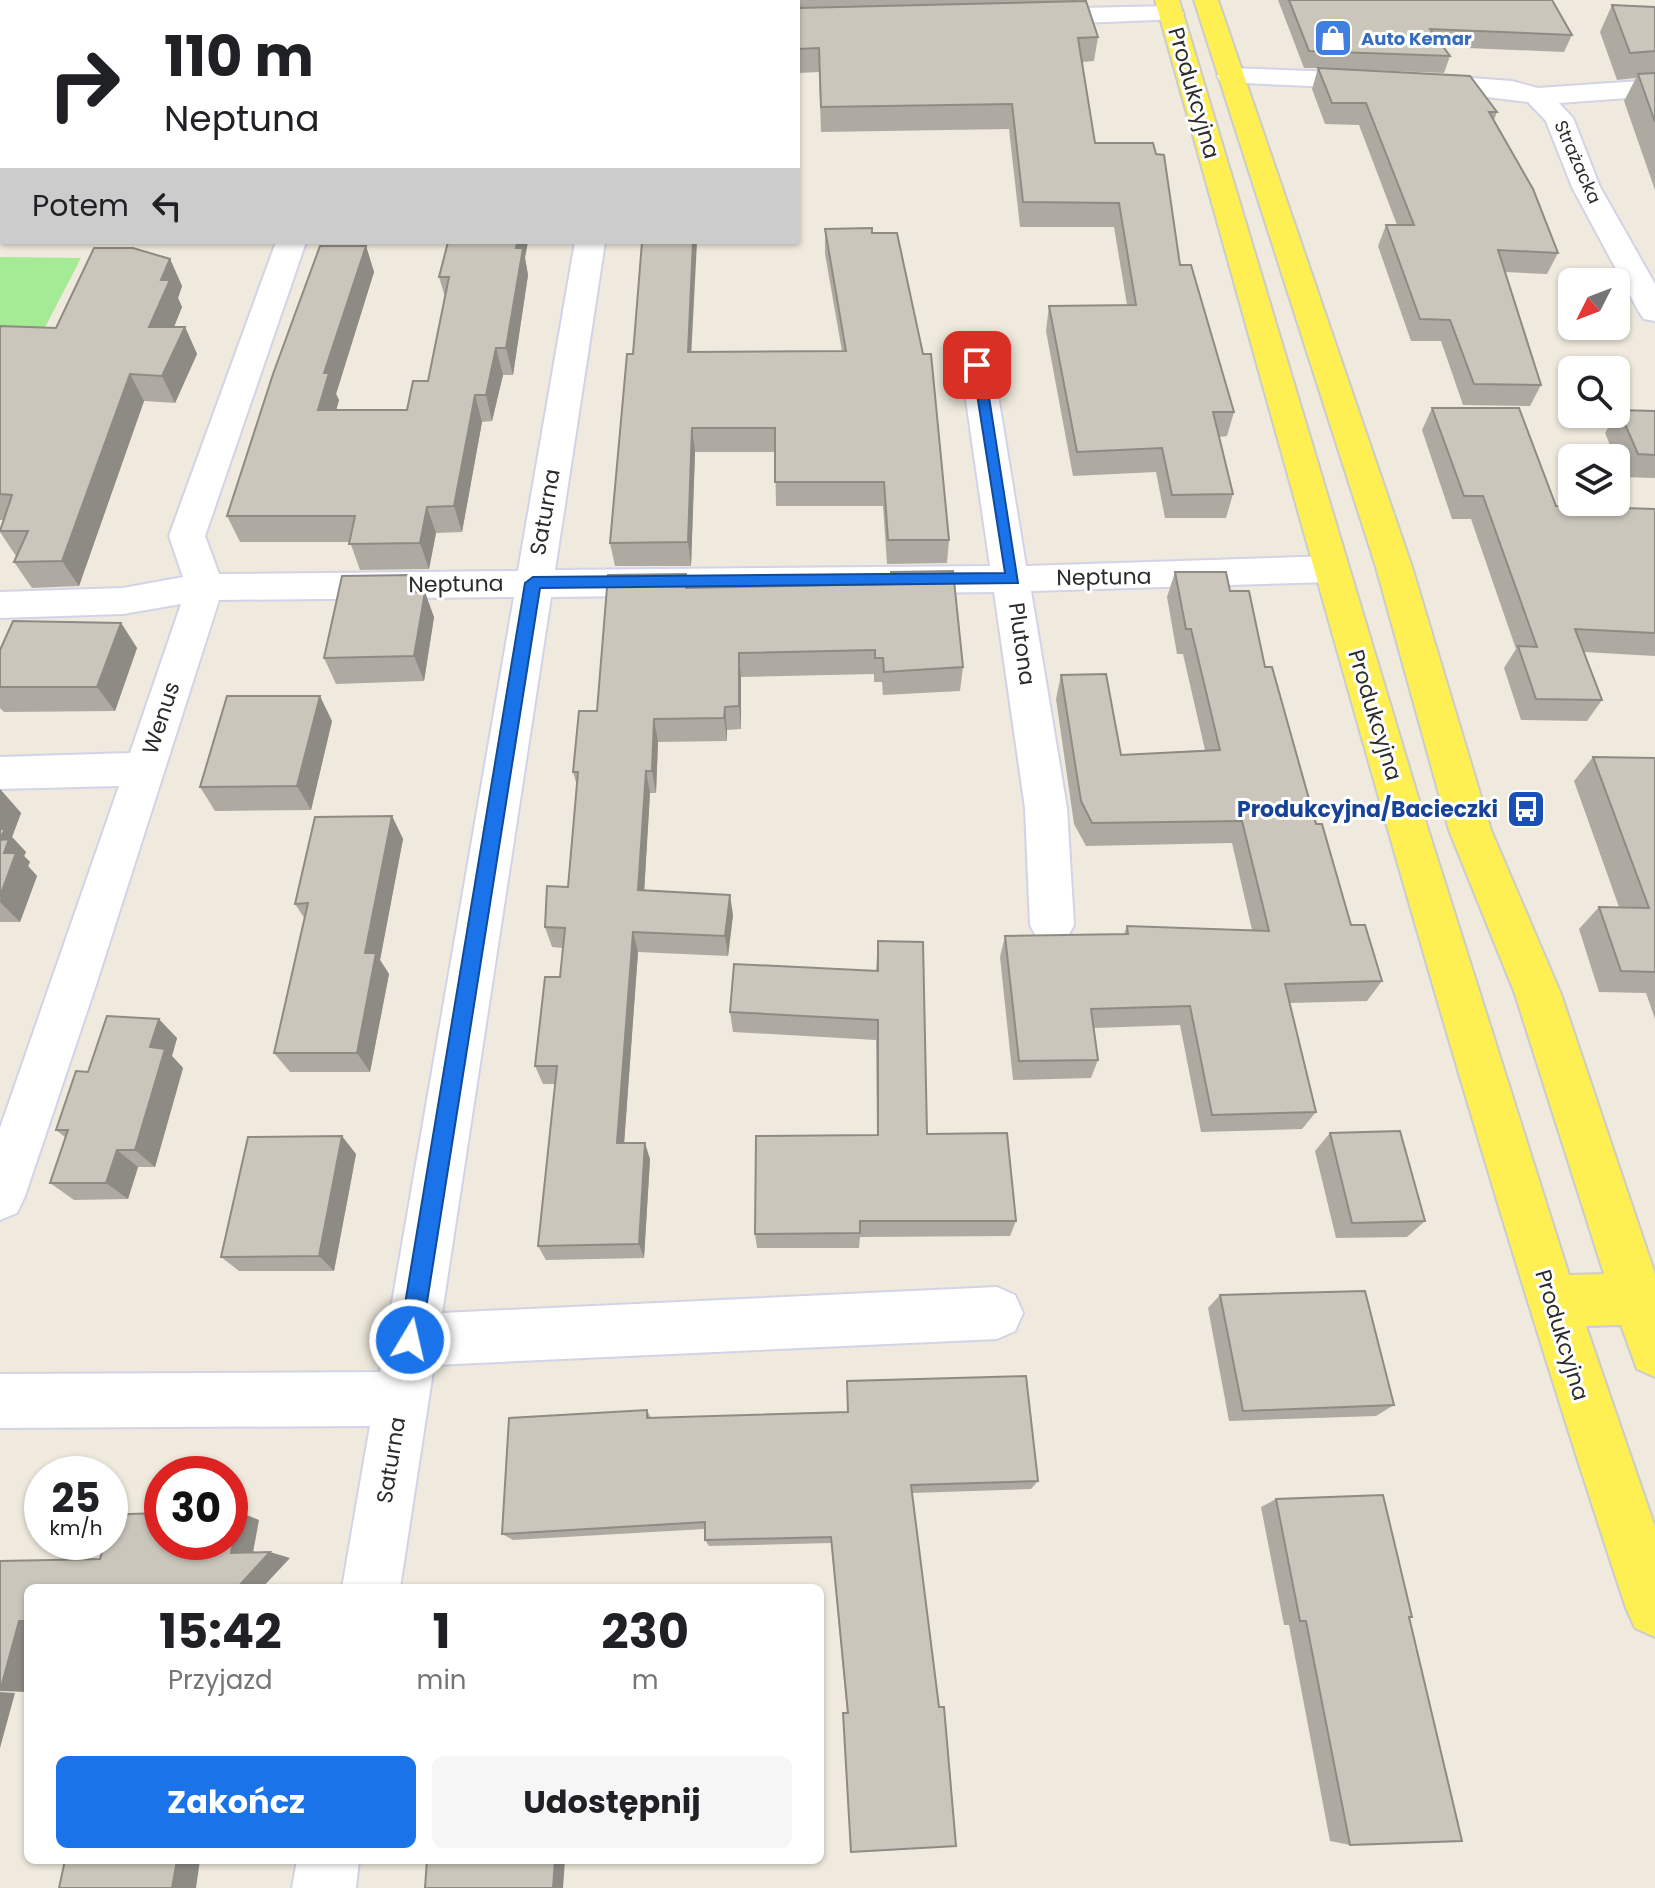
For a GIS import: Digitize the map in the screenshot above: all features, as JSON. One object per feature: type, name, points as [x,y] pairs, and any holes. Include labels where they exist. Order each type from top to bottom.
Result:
[{"type":"main road","name":"Produkcyjna","points":[[1206,0],[1394,567],[1470,830],[1538,994],[1646,1299],[1655,1351]]},
{"type":"main road","name":"Produkcyjna","points":[[1169,7],[1331,569],[1551,1301],[1583,1404],[1655,1608]]},
{"type":"main road","points":[[1331,569],[1394,567]]},
{"type":"main road","points":[[1551,1301],[1646,1299]]},
{"type":"street","points":[[1004,18],[1169,7]]},
{"type":"street","name":"Strażacka","points":[[1230,76],[1485,87],[1512,89],[1537,96],[1655,88]]},
{"type":"street","name":"Strażacka","points":[[1537,96],[1559,118],[1586,187],[1627,233],[1655,312]]},
{"type":"street","points":[[205,587],[187,536],[290,244]]},
{"type":"street","name":"Saturna","points":[[372,1584],[590,244]]},
{"type":"street","name":"Plutona","points":[[977,365],[1013,579],[1046,808],[1052,925]]},
{"type":"street","name":"Neptuna","points":[[0,605],[123,601],[205,587],[1013,579],[1331,569]]},
{"type":"street","name":"Wenus","points":[[0,1196],[205,587]]},
{"type":"street","points":[[0,773],[144,769]]},
{"type":"street","points":[[410,1340],[997,1313]]},
{"type":"street","points":[[0,1401],[401,1399]]},
{"type":"street","points":[[324,1888],[327,1864]]},
{"type":"green space","points":[[0,257],[81,258],[41,335],[0,334]]},
{"type":"building","points":[[1289,0],[1552,0],[1572,35],[1430,29],[1450,56],[1309,51]]},
{"type":"building","points":[[1086,1],[1098,37],[1078,38],[1095,143],[1153,143],[1156,154],[1164,155],[1180,265],[1191,265],[1234,412],[1213,412],[1233,494],[1172,495],[1162,448],[1077,452],[1049,306],[1136,305],[1119,203],[1023,202],[1012,104],[821,107],[819,48],[800,49],[800,8]]},
{"type":"building","points":[[1612,5],[1655,7],[1655,51],[1630,53]]},
{"type":"building","points":[[1318,68],[1470,76],[1497,112],[1489,112],[1533,189],[1558,253],[1498,250],[1541,385],[1474,384],[1450,320],[1420,319],[1386,225],[1414,225],[1366,103],[1332,103]]},
{"type":"building","points":[[1655,73],[1655,122],[1638,74]]},
{"type":"building","points":[[872,228],[872,233],[897,233],[923,354],[931,354],[949,540],[888,540],[884,482],[775,482],[775,428],[692,428],[688,542],[610,543],[627,354],[633,354],[642,244],[693,244],[688,352],[846,351],[825,229]]},
{"type":"building","points":[[447,244],[517,244],[516,248],[523,248],[506,348],[496,348],[486,395],[475,395],[454,506],[427,507],[420,543],[349,544],[355,516],[227,516],[273,374],[320,246],[366,246],[324,373],[329,373],[318,410],[407,410],[413,381],[428,381],[449,277],[439,277]]},
{"type":"building","points":[[94,248],[133,248],[170,259],[161,280],[170,280],[149,327],[185,327],[162,376],[130,374],[62,561],[14,562],[28,531],[0,531],[12,495],[0,494],[0,326],[56,328]]},
{"type":"building","points":[[1432,408],[1519,408],[1558,506],[1558,516],[1630,516],[1630,508],[1655,509],[1655,633],[1575,629],[1602,700],[1536,699],[1518,646],[1537,647],[1483,496],[1464,496]]},
{"type":"building","points":[[1630,410],[1655,411],[1655,455],[1638,454],[1627,428],[1630,428]]},
{"type":"building","points":[[953,571],[963,667],[884,672],[883,658],[875,658],[875,650],[739,653],[739,706],[725,707],[724,718],[654,719],[652,771],[646,771],[638,890],[730,895],[725,936],[633,932],[617,1143],[645,1143],[639,1244],[538,1246],[557,1066],[535,1066],[545,977],[560,977],[565,928],[545,927],[547,886],[568,887],[578,772],[573,772],[579,711],[597,711],[608,575],[686,574],[686,588],[892,584],[891,572]]},
{"type":"building","points":[[1175,572],[1226,572],[1230,591],[1249,591],[1265,667],[1272,667],[1316,824],[1322,824],[1351,925],[1365,925],[1382,981],[1285,984],[1316,1112],[1212,1115],[1190,1006],[1091,1009],[1098,1060],[1019,1061],[1005,936],[1128,934],[1127,926],[1269,931],[1242,821],[1092,823],[1081,801],[1061,675],[1106,674],[1121,755],[1220,750],[1191,629],[1186,629]]},
{"type":"building","points":[[413,575],[409,592],[425,592],[414,656],[324,658],[342,576]]},
{"type":"building","points":[[13,621],[121,623],[97,687],[0,687],[0,650]]},
{"type":"building","points":[[227,696],[320,696],[297,786],[200,787]]},
{"type":"building","points":[[1593,757],[1655,758],[1655,972],[1621,971],[1599,907],[1649,908]]},
{"type":"building","points":[[392,816],[365,953],[376,953],[357,1053],[274,1053],[308,903],[295,904],[315,817]]},
{"type":"building","points":[[9,839],[4,853],[16,853],[0,896],[0,840]]},
{"type":"building","points":[[878,941],[923,942],[927,1134],[1007,1133],[1016,1221],[860,1221],[860,1233],[755,1234],[756,1136],[878,1135],[878,1020],[730,1012],[734,964],[878,971]]},
{"type":"building","points":[[107,1016],[159,1019],[150,1047],[165,1049],[135,1150],[117,1150],[106,1183],[50,1183],[68,1130],[56,1130],[76,1071],[88,1072]]},
{"type":"building","points":[[1400,1131],[1425,1221],[1352,1223],[1330,1133]]},
{"type":"building","points":[[342,1136],[319,1256],[221,1257],[248,1137]]},
{"type":"building","points":[[1365,1291],[1394,1405],[1243,1411],[1220,1295]]},
{"type":"building","points":[[1026,1376],[1038,1481],[911,1485],[939,1707],[944,1707],[956,1846],[851,1852],[843,1713],[848,1713],[831,1537],[705,1540],[705,1522],[502,1534],[509,1418],[647,1410],[647,1418],[848,1412],[847,1381]]},
{"type":"building","points":[[1383,1495],[1462,1841],[1350,1845],[1306,1621],[1300,1621],[1276,1499]]},
{"type":"building","points":[[129,1514],[144,1514],[144,1560],[248,1560],[248,1553],[270,1552],[241,1584],[24,1584],[24,1621],[19,1621],[0,1691],[0,1561],[128,1560]]},
{"type":"building","points":[[64,1864],[176,1864],[172,1888],[59,1888]]},
{"type":"building","points":[[427,1864],[555,1864],[553,1888],[425,1888]]},
{"type":"place","name":"Auto Kemar","points":[[1333,38]]},
{"type":"place","name":"Produkcyjna/Bacieczki","points":[[1526,809]]},
{"type":"route","points":[[410,1340],[533,583],[1013,579],[977,365]]}]
